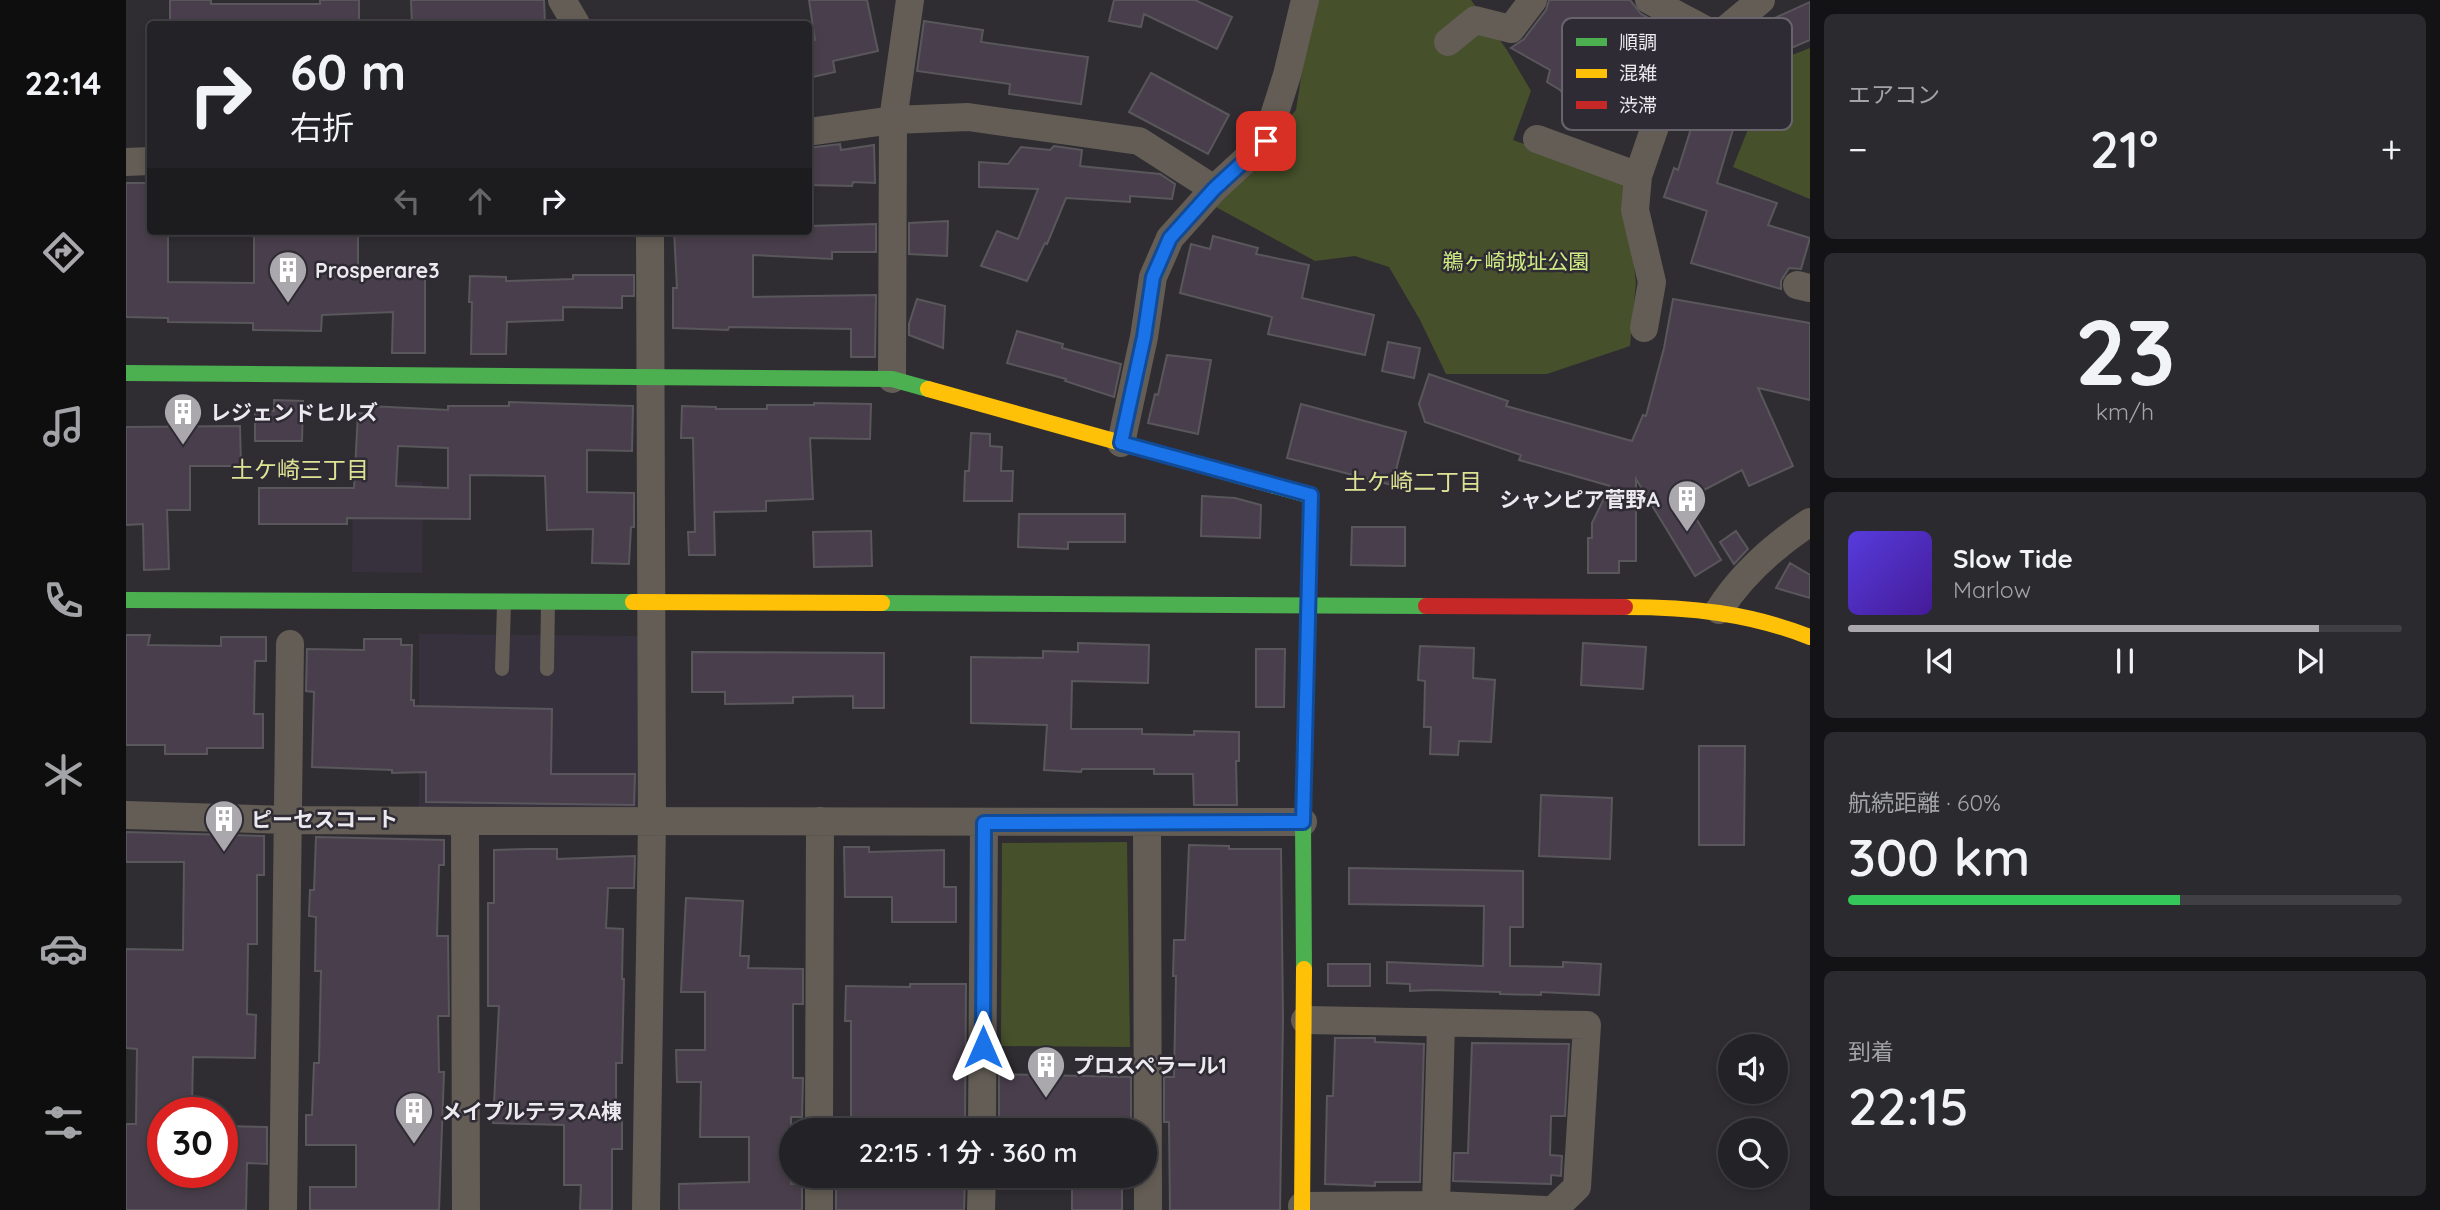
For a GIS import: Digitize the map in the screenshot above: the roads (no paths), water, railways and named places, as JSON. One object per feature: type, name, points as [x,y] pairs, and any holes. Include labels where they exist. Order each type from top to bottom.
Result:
[{"type":"street","points":[[562,0],[574,21]]},
{"type":"street","points":[[892,379],[893,120],[910,0]]},
{"type":"street","points":[[1121,443],[1144,337],[1153,277],[1170,238],[1214,189],[1266,141],[1287,75],[1305,0]]},
{"type":"street","points":[[1448,42],[1475,20],[1511,29],[1533,0]]},
{"type":"street","points":[[1649,0],[1682,18]]},
{"type":"street","points":[[1740,18],[1761,0]]},
{"type":"street","points":[[812,131],[893,120],[968,117],[1139,141],[1214,189]]},
{"type":"street","points":[[1644,328],[1652,282],[1635,210],[1638,176],[1654,130]]},
{"type":"street","points":[[1537,139],[1638,176]]},
{"type":"street","points":[[126,162],[147,161]]},
{"type":"street","points":[[646,1210],[652,821],[650,235]]},
{"type":"street","points":[[126,373],[892,379],[1311,495],[1303,822],[1306,1020],[1302,1208],[1436,1205],[1545,1210]]},
{"type":"street","points":[[1719,610],[1734,589],[1779,543],[1810,522]]},
{"type":"street","points":[[126,600],[1678,607],[1719,610],[1753,617],[1810,637]]},
{"type":"street","points":[[284,1210],[290,644]]},
{"type":"street","points":[[126,815],[289,820],[1303,822]]},
{"type":"street","points":[[466,821],[466,1210]]},
{"type":"street","points":[[819,1118],[820,821]]},
{"type":"street","points":[[982,1118],[984,823]]},
{"type":"street","points":[[1147,823],[1148,1210]]},
{"type":"street","points":[[1306,1020],[1587,1025],[1577,1187],[1553,1210]]},
{"type":"street","points":[[1436,1205],[1441,1024]]},
{"type":"street","points":[[819,1188],[819,1210]]},
{"type":"street","points":[[981,1210],[982,1188]]},
{"type":"lane","points":[[502,669],[504,601]]},
{"type":"lane","points":[[547,669],[548,601]]},
{"type":"place","name":"Prosperare3","points":[[288,304]]},
{"type":"place","name":"レジェンドヒルズ","points":[[183,446]]},
{"type":"place","name":"シャンピア菅野A","points":[[1687,533]]},
{"type":"place","name":"ピーセスコート","points":[[224,853]]},
{"type":"place","name":"プロスペラール1","points":[[1046,1099]]},
{"type":"place","name":"メイプルテラスA棟","points":[[414,1145]]},
{"type":"district","name":"土ケ崎三丁目","points":[[300,469]]},
{"type":"district","name":"土ケ崎二丁目","points":[[1413,481]]},
{"type":"park label","name":"鵜ヶ崎城址公園","points":[[1516,261]]}]
